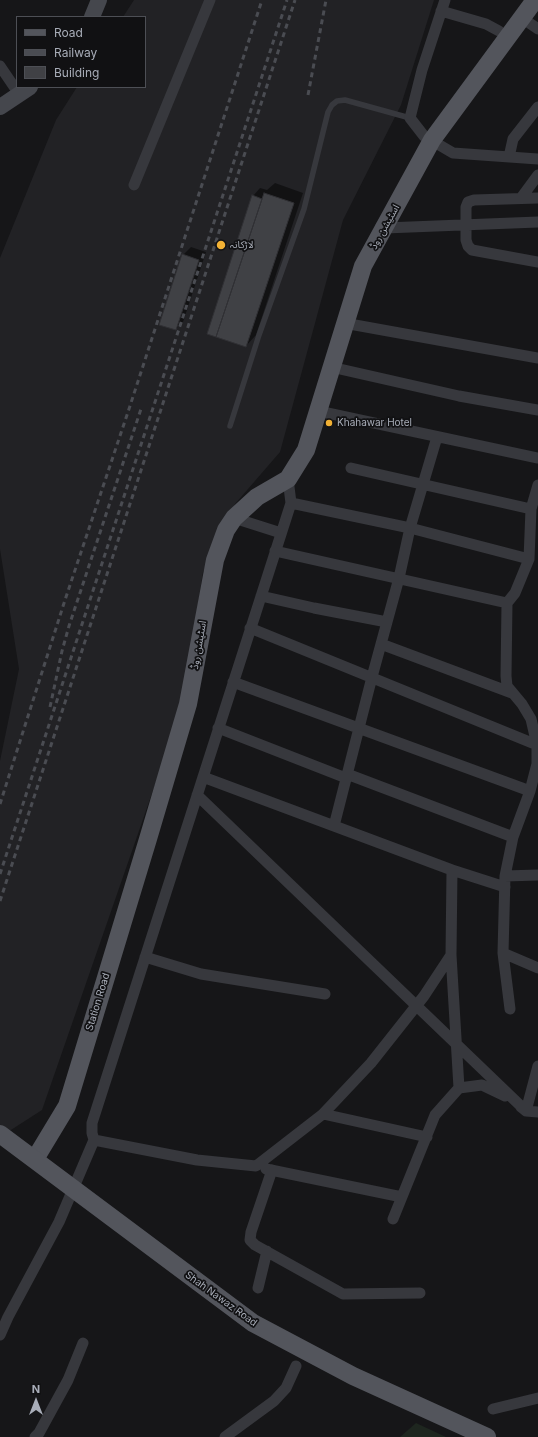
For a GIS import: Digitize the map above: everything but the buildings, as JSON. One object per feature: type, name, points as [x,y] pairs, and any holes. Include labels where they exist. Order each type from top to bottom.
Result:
[{"type":"main road","points":[[92,16],[99,0]]},
{"type":"main road","name":"اسٹیشن روڈ","points":[[489,55],[499,31],[522,9],[534,0]]},
{"type":"main road","name":"اسٹیشن روڈ","points":[[148,839],[188,704],[215,560],[226,530],[234,518],[257,497],[288,479],[306,450],[344,323],[363,266],[381,226],[428,138],[522,9]]},
{"type":"main road","points":[[0,107],[24,91]]},
{"type":"main road","name":"اسٹیشن روڈ","points":[[288,479],[297,445],[355,262],[381,226]]},
{"type":"main road","name":"Station Road","points":[[35,1159],[67,1106],[148,839]]},
{"type":"main road","name":"Shah Nawaz Road","points":[[0,1134],[253,1324],[353,1376],[487,1437]]},
{"type":"street","points":[[134,185],[210,0]]},
{"type":"street","points":[[445,0],[422,70],[410,118],[428,138],[453,154],[538,159]]},
{"type":"street","points":[[522,9],[538,29]]},
{"type":"street","points":[[441,11],[486,24],[499,31]]},
{"type":"street","points":[[0,66],[16,83]]},
{"type":"street","points":[[509,157],[513,140],[538,107]]},
{"type":"street","points":[[521,198],[538,175]]},
{"type":"street","points":[[538,198],[474,200],[468,202],[466,207],[468,246],[472,250],[538,262]]},
{"type":"street","points":[[381,226],[466,226],[538,222]]},
{"type":"street","points":[[344,323],[538,358]]},
{"type":"street","points":[[331,367],[467,397],[538,410]]},
{"type":"street","points":[[318,411],[538,458]]},
{"type":"street","points":[[334,826],[358,729],[399,578],[410,528],[437,437]]},
{"type":"street","points":[[351,468],[531,509]]},
{"type":"street","points":[[0,1335],[8,1317],[59,1222],[94,1140],[92,1124],[291,503],[288,479]]},
{"type":"street","points":[[510,1009],[503,953],[505,882],[513,837],[538,764],[537,745],[531,719],[522,704],[507,686],[507,603],[515,593],[529,559],[531,509],[538,486]]},
{"type":"street","points":[[291,503],[410,528],[529,559]]},
{"type":"street","points":[[234,518],[281,533]]},
{"type":"street","points":[[275,551],[507,603]]},
{"type":"street","points":[[261,596],[387,622]]},
{"type":"street","points":[[250,628],[537,745]]},
{"type":"street","points":[[381,644],[512,693]]},
{"type":"street","points":[[233,682],[530,791]]},
{"type":"street","points":[[218,728],[513,837]]},
{"type":"street","points":[[202,777],[452,870],[505,882],[538,875]]},
{"type":"street","points":[[197,795],[526,1111]]},
{"type":"street","points":[[452,870],[451,955],[459,1088]]},
{"type":"street","points":[[503,953],[538,968]]},
{"type":"street","points":[[256,1166],[323,1114],[371,1063],[416,1006],[451,955]]},
{"type":"street","points":[[145,957],[201,974],[325,994]]},
{"type":"street","points":[[526,1111],[538,1066]]},
{"type":"street","points":[[393,1219],[435,1115],[459,1088],[482,1085],[503,1094],[526,1111],[538,1112]]},
{"type":"street","points":[[323,1114],[427,1136]]},
{"type":"street","points":[[94,1140],[197,1160],[256,1166],[402,1197]]},
{"type":"street","points":[[272,1170],[251,1232],[250,1240],[255,1245],[343,1294],[420,1293]]},
{"type":"street","points":[[258,1288],[267,1251]]},
{"type":"street","points":[[35,1437],[39,1433],[68,1380],[83,1342]]},
{"type":"street","points":[[225,1437],[274,1401],[286,1388],[296,1366]]},
{"type":"street","points":[[493,1409],[538,1398]]},
{"type":"lane","points":[[230,426],[259,335],[304,209],[328,112],[332,105],[337,101],[345,100],[410,118]]},
{"type":"shaded area","points":[[134,0],[434,0],[401,105],[343,220],[280,452],[235,504],[203,572],[182,707],[42,1110],[0,1137],[0,761],[19,669],[0,549],[0,258],[56,120],[76,88],[146,88],[146,16],[124,16]]},
{"type":"shaded area","points":[[416,1423],[446,1437],[400,1437]]},
{"type":"railway","points":[[0,804],[65,600],[129,409],[262,0]]},
{"type":"railway","points":[[0,874],[287,0]]},
{"type":"railway","points":[[0,901],[295,0]]},
{"type":"railway","points":[[308,95],[326,0]]},
{"type":"railway","points":[[50,707],[69,626],[141,409]]},
{"type":"place","name":"لاڑکانہ","points":[[221,245]]},
{"type":"place","name":"Khahawar Hotel","points":[[329,423]]}]
